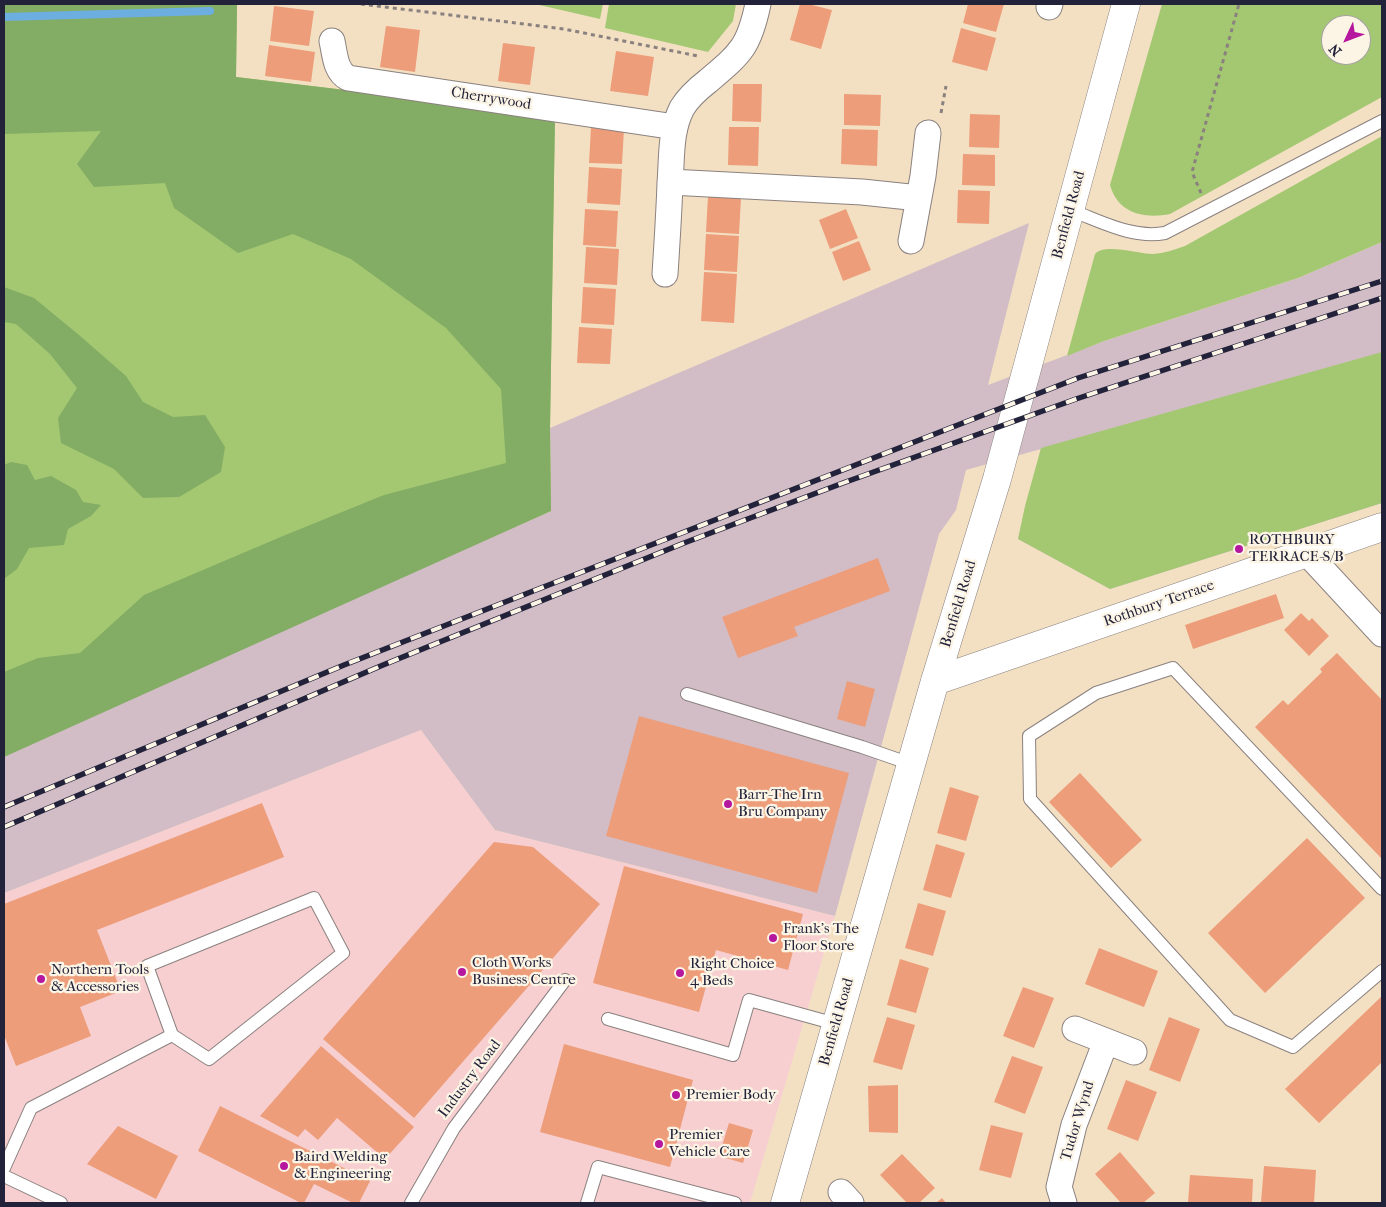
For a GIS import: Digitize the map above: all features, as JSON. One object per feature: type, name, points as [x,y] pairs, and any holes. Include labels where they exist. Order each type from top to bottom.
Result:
[{"type":"street","points":[[665,274],[671,154],[675,127],[682,108],[692,96],[739,53],[750,36],[758,4]]},
{"type":"street","name":"Benfield Road","points":[[785,1203],[935,681],[997,479],[1126,4]]},
{"type":"street","name":"Cherrywood","points":[[332,41],[337,65],[344,76],[348,78],[675,127]]},
{"type":"street","points":[[911,241],[928,134]]},
{"type":"street","points":[[670,182],[862,192],[919,198]]},
{"type":"street","name":"Rothbury Terrace","points":[[935,681],[1382,527]]},
{"type":"street","points":[[1307,553],[1382,634]]},
{"type":"street","points":[[1075,1029],[1134,1052]]},
{"type":"street","name":"Tudor Wynd","points":[[1064,1203],[1059,1187],[1074,1125],[1106,1041]]},
{"type":"lane","points":[[1070,210],[1136,234],[1151,236],[1165,234],[1382,121]]},
{"type":"lane","points":[[1382,889],[1173,668],[1096,693],[1028,736],[1030,799],[1230,1020],[1293,1047],[1382,971]]},
{"type":"lane","points":[[687,694],[862,747],[911,764]]},
{"type":"lane","points":[[314,898],[343,953],[209,1059],[172,1035],[147,966],[314,898]]},
{"type":"lane","name":"Industry Road","points":[[411,1203],[454,1128],[566,980]]},
{"type":"lane","points":[[608,1019],[733,1056],[749,1000],[836,1024]]},
{"type":"lane","points":[[4,1168],[31,1108],[172,1035]]},
{"type":"lane","points":[[587,1203],[598,1167],[735,1203]]},
{"type":"lane","points":[[4,1176],[61,1203]]},
{"type":"path","points":[[361,4],[564,29],[730,63]]},
{"type":"path","points":[[1209,212],[1192,172],[1239,4]]},
{"type":"shaded area","points":[[1029,223],[988,385],[1104,341],[1298,278],[1382,242],[1382,503],[1110,589],[1018,539],[1041,449],[966,470],[956,510],[939,534],[835,916],[495,830],[421,730],[4,893],[4,752],[551,511],[550,428]]},
{"type":"shaded area","points":[[421,730],[495,830],[835,916],[750,1203],[4,1203],[4,893]]},
{"type":"green space","points":[[4,4],[237,4],[236,77],[555,115],[550,428],[551,511],[4,752]]},
{"type":"green space","points":[[4,4],[237,4],[236,77],[555,115],[550,428],[551,511],[4,757],[4,672],[38,658],[80,653],[144,595],[283,536],[384,495],[506,463],[501,389],[446,328],[351,259],[293,234],[238,253],[174,208],[165,183],[94,187],[77,164],[101,131],[4,134]]},
{"type":"green space","points":[[535,4],[603,4],[600,19]]},
{"type":"green space","points":[[609,4],[736,4],[733,21],[708,52],[605,28]]},
{"type":"green space","points":[[1162,4],[1382,4],[1382,97],[1170,214],[1142,215],[1126,208],[1114,195],[1110,185]]},
{"type":"green space","points":[[1382,136],[1382,242],[1298,278],[1104,341],[1067,356],[1095,254],[1106,249],[1114,249],[1153,254],[1185,246]]},
{"type":"green space","points":[[4,287],[34,298],[79,335],[126,376],[143,402],[173,417],[205,415],[225,447],[221,472],[179,497],[143,498],[114,469],[61,443],[58,418],[77,388],[50,354],[16,324],[4,322]]},
{"type":"green space","points":[[1382,352],[1382,503],[1110,589],[1018,539],[1041,448]]},
{"type":"green space","points":[[11,462],[27,465],[35,480],[51,476],[76,490],[83,502],[101,505],[91,516],[68,529],[64,545],[29,548],[17,569],[4,579],[4,465]]},
{"type":"building","points":[[800,4],[832,10],[821,49],[790,40]]},
{"type":"building","points":[[968,4],[1004,4],[996,32],[963,23]]},
{"type":"building","points":[[274,6],[314,11],[309,46],[270,41]]},
{"type":"building","points":[[386,26],[420,30],[415,72],[380,67]]},
{"type":"building","points":[[961,28],[996,38],[987,71],[952,62]]},
{"type":"building","points":[[503,43],[535,47],[530,85],[498,81]]},
{"type":"building","points":[[269,45],[315,52],[311,82],[265,76]]},
{"type":"building","points":[[616,51],[654,57],[648,96],[610,91]]},
{"type":"building","points":[[733,84],[762,84],[761,122],[732,121]]},
{"type":"building","points":[[844,94],[881,95],[880,126],[844,125]]},
{"type":"building","points":[[970,114],[1000,115],[999,148],[969,147]]},
{"type":"building","points":[[591,127],[624,129],[622,164],[589,163]]},
{"type":"building","points":[[729,127],[759,127],[758,166],[728,165]]},
{"type":"building","points":[[842,129],[878,130],[877,166],[841,164]]},
{"type":"building","points":[[963,154],[995,155],[995,186],[962,185]]},
{"type":"building","points":[[589,167],[622,169],[620,205],[587,203]]},
{"type":"building","points":[[958,190],[990,191],[989,224],[957,223]]},
{"type":"building","points":[[708,196],[741,198],[739,234],[706,232]]},
{"type":"building","points":[[585,209],[618,211],[616,247],[583,245]]},
{"type":"building","points":[[846,209],[858,238],[830,249],[819,220]]},
{"type":"building","points":[[706,234],[739,236],[737,272],[704,270]]},
{"type":"building","points":[[859,241],[871,270],[843,281],[832,252]]},
{"type":"building","points":[[586,247],[619,249],[617,285],[584,283]]},
{"type":"building","points":[[704,272],[737,274],[734,323],[701,321]]},
{"type":"building","points":[[583,287],[616,289],[614,325],[581,323]]},
{"type":"building","points":[[579,327],[612,329],[610,364],[577,363]]},
{"type":"building","points":[[878,558],[890,591],[794,627],[798,636],[738,658],[722,617]]},
{"type":"building","points":[[1276,594],[1284,618],[1193,649],[1185,625]]},
{"type":"building","points":[[1301,613],[1309,621],[1312,618],[1329,636],[1309,656],[1284,630]]},
{"type":"building","points":[[1337,653],[1382,700],[1382,859],[1255,727],[1283,700],[1288,705],[1322,672],[1320,669]]},
{"type":"building","points":[[847,681],[875,689],[865,727],[837,719]]},
{"type":"building","name":"Barr-The Irn Bru Company","points":[[639,716],[849,773],[817,893],[606,836]]},
{"type":"building","points":[[1080,773],[1142,840],[1111,868],[1049,802]]},
{"type":"building","points":[[950,787],[979,796],[966,841],[937,833]]},
{"type":"building","points":[[262,803],[284,857],[97,930],[121,991],[80,1007],[91,1036],[16,1066],[4,1035],[4,904]]},
{"type":"building","points":[[1307,838],[1365,898],[1265,993],[1208,933]]},
{"type":"building","name":"Cloth Works Business Centre","points":[[494,842],[533,847],[600,904],[414,1118],[323,1039]]},
{"type":"building","points":[[936,844],[965,853],[951,898],[923,890]]},
{"type":"building","points":[[624,866],[803,914],[788,970],[716,950],[699,1012],[593,983]]},
{"type":"building","points":[[918,903],[946,911],[933,956],[905,948]]},
{"type":"building","points":[[1099,948],[1158,971],[1144,1007],[1085,984]]},
{"type":"building","points":[[900,959],[929,968],[916,1013],[887,1005]]},
{"type":"building","points":[[1023,987],[1054,998],[1034,1048],[1003,1036]]},
{"type":"building","points":[[1382,996],[1382,1062],[1319,1123],[1285,1089]]},
{"type":"building","points":[[887,1017],[915,1025],[902,1070],[873,1062]]},
{"type":"building","points":[[1169,1017],[1200,1029],[1180,1082],[1149,1070]]},
{"type":"building","points":[[564,1044],[693,1080],[670,1167],[540,1132]]},
{"type":"building","points":[[321,1046],[414,1127],[385,1159],[337,1118],[318,1140],[305,1129],[298,1137],[260,1116]]},
{"type":"building","points":[[1012,1056],[1043,1067],[1025,1114],[994,1102]]},
{"type":"building","points":[[1126,1080],[1157,1092],[1138,1141],[1107,1129]]},
{"type":"building","points":[[898,1085],[898,1133],[869,1132],[868,1086]]},
{"type":"building","name":"Baird Welding & Engineering","points":[[220,1106],[370,1181],[359,1203],[353,1203],[314,1184],[304,1203],[301,1203],[198,1151]]},
{"type":"building","points":[[729,1123],[753,1130],[743,1163],[719,1156]]},
{"type":"building","points":[[991,1125],[1023,1133],[1011,1178],[979,1170]]},
{"type":"building","points":[[118,1126],[178,1156],[156,1199],[87,1164]]},
{"type":"building","points":[[1120,1152],[1155,1193],[1143,1203],[1121,1203],[1095,1174]]},
{"type":"building","points":[[902,1154],[935,1188],[919,1203],[907,1203],[880,1175]]},
{"type":"building","points":[[1264,1166],[1316,1170],[1314,1203],[1261,1202]]},
{"type":"building","points":[[1190,1175],[1253,1179],[1252,1203],[1188,1203]]},
{"type":"building","points":[[942,1198],[946,1203],[936,1203]]},
{"type":"waterway","points":[[4,17],[210,11]]},
{"type":"railway","points":[[4,807],[344,665],[1078,378],[1382,281]]},
{"type":"railway","points":[[4,827],[383,665],[684,543],[1076,399],[1382,298]]},
{"type":"place","name":"ROTHBURY TERRACE-S/B","points":[[1239,549]]},
{"type":"place","name":"Barr-The Irn Bru Company","points":[[728,804]]},
{"type":"place","name":"Frank's The Floor Store","points":[[773,938]]},
{"type":"place","name":"Cloth Works Business Centre","points":[[462,972]]},
{"type":"place","name":"Right Choice 4 Beds","points":[[680,973]]},
{"type":"place","name":"Northern Tools & Accessories","points":[[41,979]]},
{"type":"place","name":"Premier Body","points":[[676,1095]]},
{"type":"place","name":"Premier Vehicle Care","points":[[659,1144]]},
{"type":"place","name":"Baird Welding & Engineering","points":[[284,1166]]}]
